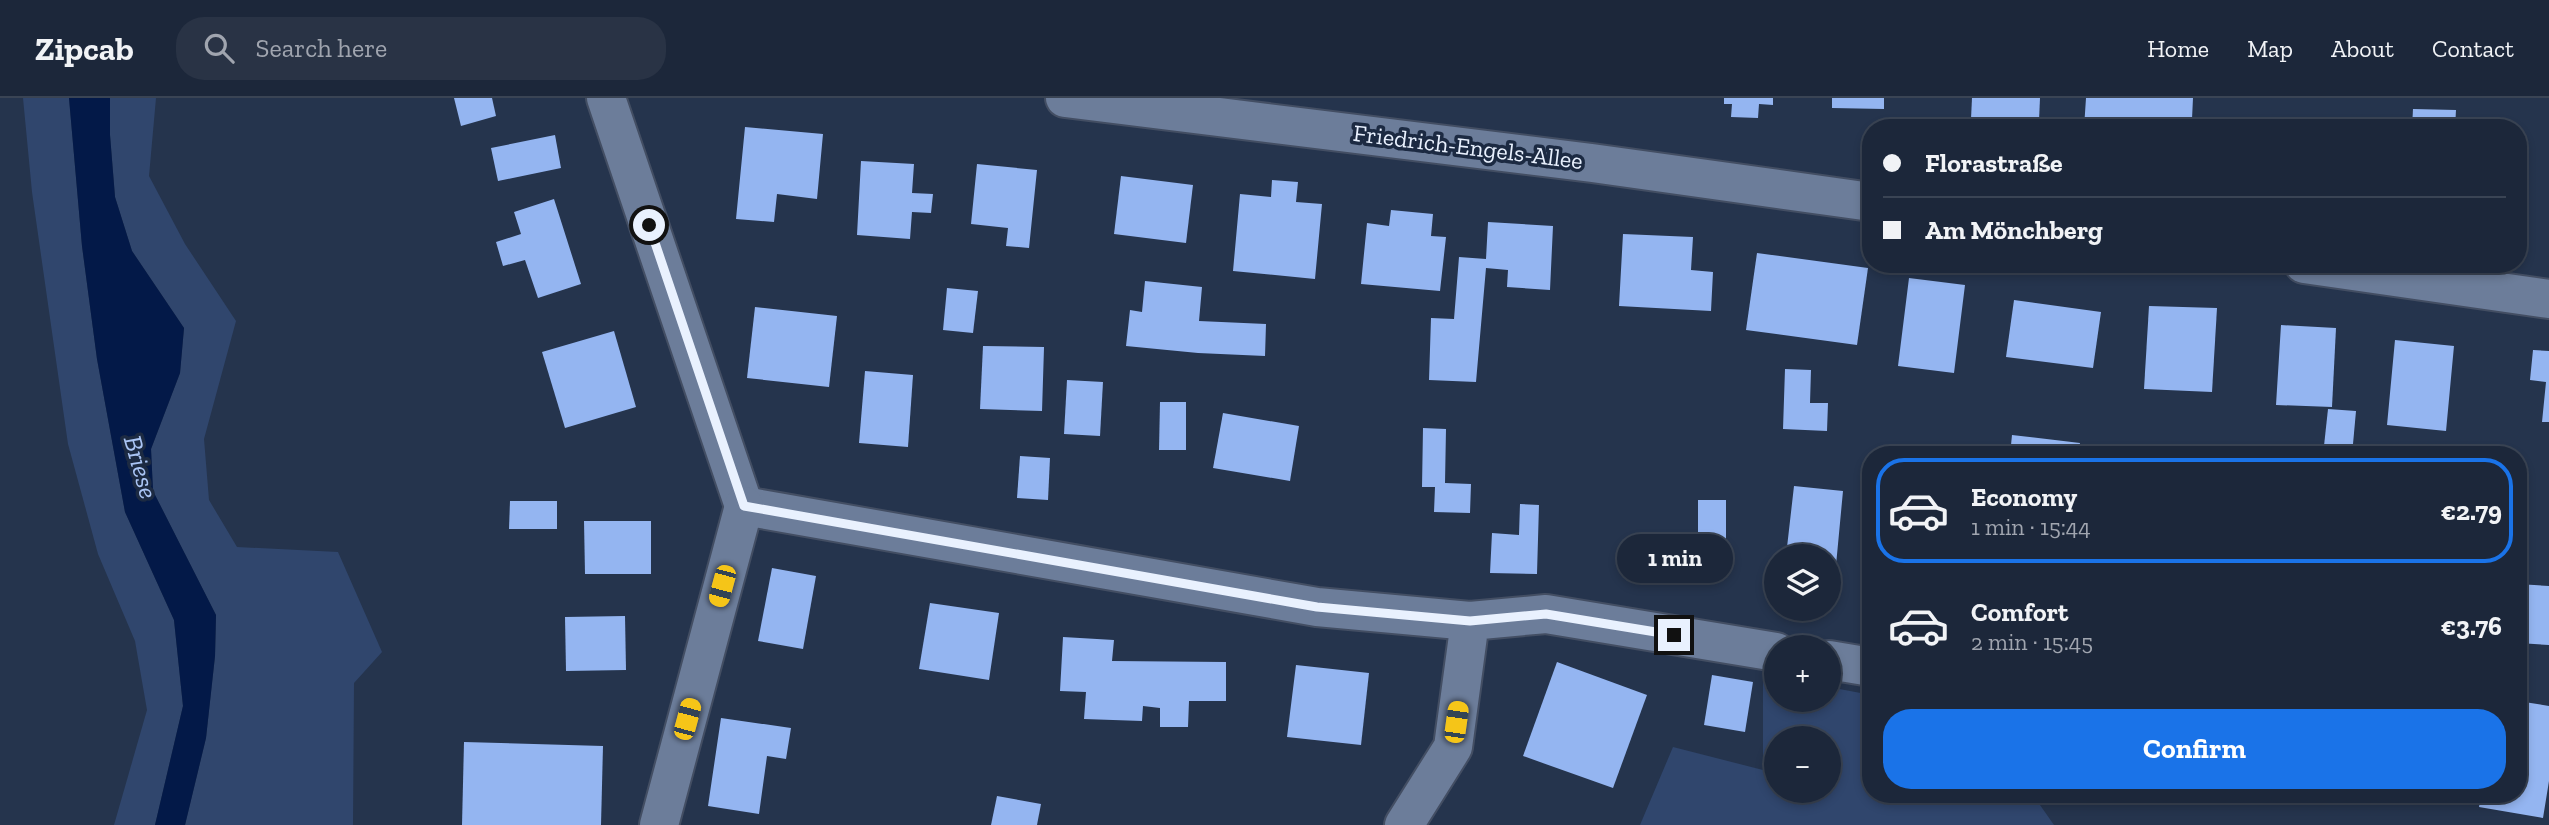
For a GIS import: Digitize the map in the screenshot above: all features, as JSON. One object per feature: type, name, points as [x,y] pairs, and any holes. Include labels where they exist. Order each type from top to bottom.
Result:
[{"type":"street","points":[[606,98],[744,506],[659,825]]},
{"type":"street","name":"Friedrich-Engels-Allee","points":[[1065,98],[1592,163],[1862,201]]},
{"type":"street","points":[[2367,273],[2549,299]]},
{"type":"street","points":[[744,506],[1317,607],[1470,621],[1546,614],[1764,650]]},
{"type":"street","points":[[1404,825],[1453,747],[1470,621]]},
{"type":"street","points":[[1841,662],[1862,666]]},
{"type":"shaded area","points":[[23,98],[69,98],[82,246],[97,359],[125,512],[174,620],[183,706],[155,825],[114,825],[147,710],[135,641],[98,554],[68,444],[32,192]]},
{"type":"shaded area","points":[[110,98],[156,98],[149,176],[185,244],[236,321],[204,439],[209,500],[237,547],[338,552],[382,652],[354,683],[353,825],[185,825],[206,738],[215,656],[216,615],[153,491],[151,449],[180,373],[184,328],[132,251],[115,197]]},
{"type":"shaded area","points":[[1763,675],[1764,712],[1841,712],[1841,689],[1862,693],[1862,803],[2039,803],[2054,825],[1640,825],[1673,747],[1763,770]]},
{"type":"water","name":"Briese","points":[[69,98],[110,98],[115,197],[132,251],[184,328],[180,373],[151,449],[153,491],[216,615],[215,656],[206,738],[185,825],[155,825],[183,706],[174,620],[125,512],[97,359],[82,246]]},
{"type":"building","points":[[454,98],[492,98],[496,116],[461,126]]},
{"type":"building","points":[[1724,98],[1773,98],[1773,105],[1759,104],[1758,118],[1731,117],[1732,104],[1724,104]]},
{"type":"building","points":[[1832,98],[1884,98],[1884,109],[1832,108]]},
{"type":"building","points":[[1972,98],[2040,98],[2039,119],[1971,119]]},
{"type":"building","points":[[2086,98],[2193,98],[2192,119],[2085,119]]},
{"type":"building","points":[[2413,109],[2456,110],[2456,119],[2412,119]]},
{"type":"building","points":[[745,127],[823,134],[817,199],[777,194],[774,222],[736,219]]},
{"type":"building","points":[[555,135],[561,168],[498,181],[491,148]]},
{"type":"building","points":[[861,161],[914,164],[912,193],[933,194],[931,213],[912,212],[910,239],[857,235]]},
{"type":"building","points":[[977,164],[1037,170],[1029,248],[1006,246],[1008,228],[971,224]]},
{"type":"building","points":[[1121,176],[1193,185],[1186,243],[1114,234]]},
{"type":"building","points":[[1272,180],[1298,182],[1296,202],[1322,204],[1315,279],[1233,271],[1240,194],[1271,197]]},
{"type":"building","points":[[554,199],[581,284],[538,298],[525,260],[503,266],[496,242],[521,234],[514,212]]},
{"type":"building","points":[[1391,210],[1433,214],[1431,236],[1446,237],[1440,291],[1361,284],[1367,223],[1389,226]]},
{"type":"building","points":[[1488,222],[1553,226],[1550,290],[1507,287],[1508,270],[1486,268],[1476,382],[1429,380],[1431,318],[1454,319],[1459,257],[1486,259]]},
{"type":"building","points":[[1623,234],[1693,237],[1691,270],[1713,272],[1711,311],[1619,306]]},
{"type":"building","points":[[1757,253],[1862,267],[1862,273],[1867,273],[1857,345],[1746,330]]},
{"type":"building","points":[[1909,278],[1965,285],[1954,373],[1898,366]]},
{"type":"building","points":[[1145,281],[1202,287],[1199,321],[1266,324],[1265,356],[1126,346],[1130,310],[1142,312]]},
{"type":"building","points":[[947,288],[978,291],[973,333],[943,330]]},
{"type":"building","points":[[2014,300],[2101,312],[2093,368],[2006,357]]},
{"type":"building","points":[[2149,306],[2217,308],[2212,392],[2144,389]]},
{"type":"building","points":[[755,307],[837,316],[829,387],[747,378]]},
{"type":"building","points":[[2281,325],[2336,328],[2332,407],[2276,405]]},
{"type":"building","points":[[614,331],[636,407],[565,428],[542,352]]},
{"type":"building","points":[[2395,340],[2454,346],[2446,431],[2387,425]]},
{"type":"building","points":[[983,346],[1044,347],[1042,411],[980,409]]},
{"type":"building","points":[[2533,350],[2549,351],[2549,422],[2542,422],[2546,382],[2530,380]]},
{"type":"building","points":[[1785,369],[1811,370],[1810,403],[1828,403],[1827,431],[1783,429]]},
{"type":"building","points":[[865,371],[913,375],[908,447],[859,443]]},
{"type":"building","points":[[1067,380],[1103,382],[1100,436],[1064,434]]},
{"type":"building","points":[[1160,402],[1186,402],[1186,450],[1159,450]]},
{"type":"building","points":[[2328,409],[2356,411],[2353,446],[2324,446]]},
{"type":"building","points":[[1223,413],[1299,426],[1290,481],[1213,468]]},
{"type":"building","points":[[1423,428],[1446,429],[1445,483],[1471,484],[1470,513],[1434,512],[1435,487],[1422,487]]},
{"type":"building","points":[[2012,435],[2080,443],[2080,446],[2011,446]]},
{"type":"building","points":[[1020,456],[1050,458],[1048,500],[1017,498]]},
{"type":"building","points":[[1794,486],[1843,491],[1838,544],[1787,544]]},
{"type":"building","points":[[1698,500],[1726,500],[1726,545],[1698,545]]},
{"type":"building","points":[[510,501],[557,501],[557,529],[509,529]]},
{"type":"building","points":[[1520,504],[1539,505],[1537,574],[1490,573],[1492,533],[1519,535]]},
{"type":"building","points":[[584,521],[651,521],[651,574],[585,574]]},
{"type":"building","points":[[772,568],[816,576],[803,649],[758,641]]},
{"type":"building","points":[[2527,585],[2549,586],[2549,645],[2527,644]]},
{"type":"building","points":[[930,603],[999,613],[989,680],[919,669]]},
{"type":"building","points":[[625,616],[626,670],[566,671],[565,617]]},
{"type":"building","points":[[1063,637],[1114,640],[1112,661],[1226,662],[1226,701],[1189,701],[1188,727],[1160,727],[1160,708],[1143,706],[1142,721],[1084,719],[1086,692],[1060,691]]},
{"type":"building","points":[[1557,662],[1647,695],[1613,788],[1523,756]]},
{"type":"building","points":[[1296,665],[1369,673],[1361,745],[1287,737]]},
{"type":"building","points":[[1712,675],[1753,682],[1745,732],[1704,725]]},
{"type":"building","points":[[2527,702],[2549,706],[2549,781],[2543,818],[2479,807],[2480,803],[2527,803]]},
{"type":"building","points":[[721,718],[791,728],[786,759],[767,756],[759,814],[708,806]]},
{"type":"building","points":[[464,742],[603,746],[601,825],[462,825]]},
{"type":"building","points":[[997,796],[1041,804],[1037,825],[991,825]]},
{"type":"route","points":[[649,225],[744,506],[1317,607],[1470,621],[1546,614],[1674,635]]}]
